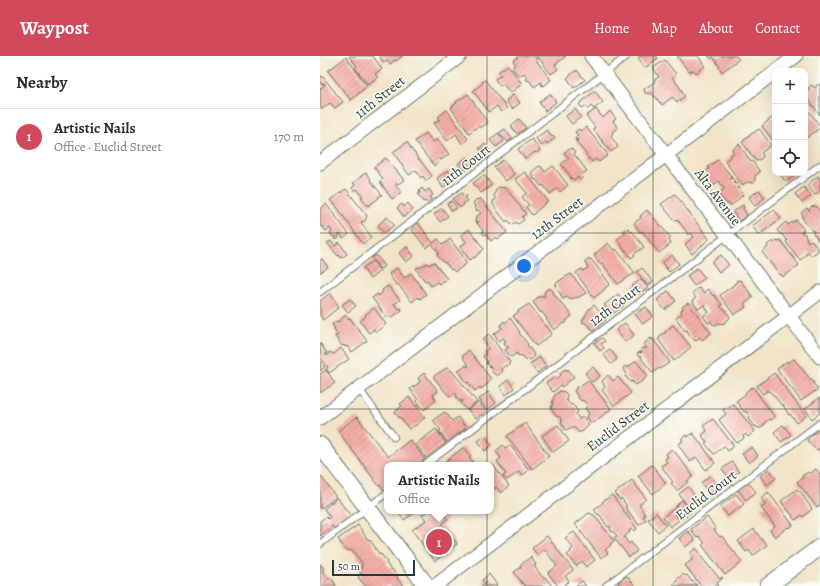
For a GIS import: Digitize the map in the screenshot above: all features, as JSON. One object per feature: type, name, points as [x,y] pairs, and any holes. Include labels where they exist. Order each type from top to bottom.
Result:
[{"type":"street","name":"11th Street","points":[[320,163],[460,56]]},
{"type":"street","name":"Alta Avenue","points":[[591,56],[820,357]]},
{"type":"street","name":"12th Street","points":[[781,68],[796,56]]},
{"type":"street","name":"12th Street","points":[[320,418],[772,75]]},
{"type":"street","name":"Euclid Street","points":[[435,586],[820,292]]},
{"type":"street","points":[[320,445],[427,586]]},
{"type":"street","points":[[768,586],[820,547]]},
{"type":"lane","name":"11th Court","points":[[320,292],[627,56]]},
{"type":"lane","name":"12th Court","points":[[428,462],[820,165]]},
{"type":"lane","points":[[359,389],[394,437]]},
{"type":"lane","name":"Euclid Court","points":[[606,586],[820,423]]},
{"type":"lane","points":[[320,544],[384,496]]},
{"type":"building","points":[[349,56],[373,56],[382,69],[375,74],[378,77],[368,84],[355,68],[357,66]]},
{"type":"building","points":[[379,56],[403,56],[390,64],[387,60],[384,63]]},
{"type":"building","points":[[519,56],[534,56],[551,80],[544,86],[542,86],[541,82],[534,87],[529,80],[528,81],[526,79],[528,78],[524,73],[519,76],[512,68],[516,64],[513,61]]},
{"type":"building","points":[[536,56],[566,56],[555,65],[558,69],[551,74]]},
{"type":"building","points":[[641,56],[656,56],[658,58],[645,68],[638,58]]},
{"type":"building","points":[[677,56],[698,56],[705,66],[696,73],[694,70],[689,72]]},
{"type":"building","points":[[708,56],[736,56],[739,59],[722,72],[713,57],[711,59]]},
{"type":"building","points":[[346,57],[367,86],[351,100],[328,71]]},
{"type":"building","points":[[665,60],[676,74],[672,77],[685,96],[677,102],[672,97],[662,105],[651,92],[648,94],[645,93],[644,89],[655,82],[654,80],[659,77],[653,68]]},
{"type":"building","points":[[508,65],[522,84],[510,93],[503,84],[500,86],[495,79],[501,75],[498,72]]},
{"type":"building","points":[[577,70],[585,80],[574,88],[567,78]]},
{"type":"building","points":[[320,76],[323,77],[343,102],[335,108],[330,103],[322,109],[320,106],[320,89],[325,85],[324,83],[322,85],[320,82]]},
{"type":"building","points":[[485,80],[507,108],[501,112],[497,106],[489,112],[473,91]]},
{"type":"building","points":[[819,84],[820,85],[820,115],[808,99],[808,92],[810,90],[808,88],[812,85],[814,88]]},
{"type":"building","points":[[595,91],[603,102],[594,109],[591,106],[588,109],[585,106],[582,108],[579,104]]},
{"type":"building","points":[[468,94],[488,123],[480,128],[479,126],[469,133],[451,108],[457,103],[456,102]]},
{"type":"building","points":[[550,94],[556,102],[545,111],[539,102]]},
{"type":"building","points":[[513,95],[520,103],[512,109],[506,101]]},
{"type":"building","points":[[575,109],[581,117],[572,124],[566,116]]},
{"type":"building","points":[[596,109],[603,118],[610,111],[616,119],[613,121],[618,128],[612,132],[613,133],[611,136],[618,147],[611,152],[593,129],[595,127],[586,116]]},
{"type":"building","points":[[447,110],[468,139],[462,144],[456,134],[447,141],[434,123],[440,119],[438,117]]},
{"type":"building","points":[[808,110],[820,126],[820,128],[808,137]]},
{"type":"building","points":[[772,118],[772,139],[762,126]]},
{"type":"building","points":[[519,119],[526,128],[517,134],[511,126]]},
{"type":"building","points":[[586,127],[608,155],[599,162],[596,159],[592,162],[590,159],[589,160],[576,142],[578,141],[575,139],[578,136],[575,132],[579,129],[581,131]]},
{"type":"building","points":[[505,129],[512,139],[508,142],[499,133]]},
{"type":"building","points":[[759,129],[771,145],[761,153],[763,155],[762,158],[756,161],[742,142]]},
{"type":"building","points":[[547,130],[552,137],[554,136],[555,138],[547,144],[546,142],[541,146],[536,138]]},
{"type":"building","points":[[426,133],[433,142],[437,139],[449,154],[441,160],[440,158],[438,160],[439,162],[434,166],[415,141]]},
{"type":"building","points":[[498,133],[504,141],[496,147],[490,140]]},
{"type":"building","points":[[532,139],[540,150],[525,159],[518,149]]},
{"type":"building","points":[[407,142],[432,176],[426,181],[423,176],[421,178],[416,170],[409,175],[393,152]]},
{"type":"building","points":[[485,144],[490,151],[485,155],[479,148]]},
{"type":"building","points":[[739,144],[760,172],[755,176],[755,182],[753,183],[747,182],[742,185],[725,161],[734,153],[732,150]]},
{"type":"building","points":[[571,148],[587,171],[582,174],[584,176],[580,180],[578,177],[574,180],[572,178],[571,179],[561,164],[569,158],[564,153]]},
{"type":"building","points":[[467,157],[473,165],[464,171],[458,164]]},
{"type":"building","points":[[386,158],[404,180],[395,185],[401,192],[392,199],[380,182],[383,179],[374,167]]},
{"type":"building","points":[[503,160],[514,174],[506,181],[494,167]]},
{"type":"building","points":[[718,160],[732,177],[730,178],[735,181],[733,182],[735,184],[736,183],[739,187],[737,188],[739,188],[743,195],[732,205],[727,204],[720,196],[719,193],[724,189],[719,181],[713,186],[709,181],[708,182],[703,173],[709,169],[708,167]]},
{"type":"building","points":[[541,166],[545,172],[553,166],[568,185],[560,192],[557,189],[550,194],[543,185],[541,186],[536,179],[535,180],[533,178],[534,177],[531,173]]},
{"type":"building","points":[[448,170],[454,179],[443,188],[437,178]]},
{"type":"building","points":[[525,172],[548,201],[532,215],[526,207],[529,205],[522,197],[527,193],[515,179]]},
{"type":"building","points":[[366,173],[382,195],[368,206],[361,197],[363,196],[357,189],[355,191],[352,188],[355,185],[353,183]]},
{"type":"building","points":[[484,175],[492,185],[481,193],[473,183]]},
{"type":"building","points":[[781,176],[794,176],[786,182]]},
{"type":"building","points":[[818,176],[820,179],[820,191],[815,195],[807,185]]},
{"type":"building","points":[[499,187],[506,188],[526,214],[522,217],[524,220],[518,224],[516,222],[512,225],[508,220],[506,222],[493,205],[493,201],[496,199],[494,196],[495,192]]},
{"type":"building","points":[[804,187],[811,196],[802,203],[795,194]]},
{"type":"building","points":[[422,188],[425,192],[429,189],[433,195],[430,197],[432,199],[427,203],[425,201],[424,202],[418,194]]},
{"type":"building","points":[[346,189],[367,216],[365,221],[361,222],[371,237],[363,244],[335,204],[334,205],[330,200]]},
{"type":"building","points":[[759,190],[765,198],[755,206],[749,197]]},
{"type":"building","points":[[462,193],[463,196],[465,194],[467,197],[465,198],[467,201],[463,204],[464,205],[459,207],[453,199]]},
{"type":"building","points":[[675,194],[709,239],[692,254],[685,244],[694,237],[691,233],[689,235],[677,219],[675,221],[661,204]]},
{"type":"building","points":[[480,198],[507,232],[498,239],[496,237],[491,241],[489,238],[488,239],[488,236],[486,234],[484,235],[477,223],[479,222],[478,221],[476,223],[475,221],[475,218],[481,213],[478,210],[477,211],[473,203]]},
{"type":"building","points":[[452,201],[457,208],[452,211],[447,204]]},
{"type":"building","points":[[408,203],[413,210],[404,217],[397,208],[402,204],[404,207]]},
{"type":"building","points":[[326,204],[349,234],[343,239],[340,234],[338,236],[339,238],[336,240],[334,239],[336,237],[333,237],[330,233],[332,232],[330,228],[326,231],[322,226],[320,228],[320,209]]},
{"type":"building","points":[[743,205],[747,215],[739,221],[733,212]]},
{"type":"building","points":[[816,206],[820,211],[820,243],[814,235],[813,230],[812,231],[802,218],[803,216],[801,213],[807,208],[809,211],[811,207]]},
{"type":"building","points":[[442,208],[448,216],[440,222],[434,214]]},
{"type":"building","points":[[647,210],[671,238],[669,240],[671,244],[659,253],[634,223],[641,218],[640,216]]},
{"type":"building","points":[[774,210],[781,218],[759,235],[752,226]]},
{"type":"building","points":[[387,217],[394,225],[384,233],[378,225]]},
{"type":"building","points":[[796,220],[804,230],[801,232],[805,234],[808,242],[811,240],[819,250],[811,256],[808,252],[800,260],[786,242],[787,241],[782,234],[781,235],[777,230],[786,222],[788,225]]},
{"type":"building","points":[[418,223],[433,243],[438,239],[443,245],[450,239],[467,263],[455,272],[452,269],[451,270],[437,255],[439,253],[432,244],[426,248],[412,230]]},
{"type":"building","points":[[628,228],[644,247],[631,258],[617,239],[625,233],[624,231]]},
{"type":"building","points":[[469,229],[484,249],[476,257],[470,260],[460,247],[466,242],[461,235]]},
{"type":"building","points":[[777,240],[780,240],[799,265],[783,277],[762,252],[768,247],[767,245],[773,241],[774,243]]},
{"type":"building","points":[[331,241],[335,246],[339,242],[347,254],[341,258],[339,255],[338,256],[327,243]]},
{"type":"building","points":[[608,243],[614,251],[616,249],[635,273],[618,284],[594,255]]},
{"type":"building","points":[[407,247],[414,256],[406,262],[399,253]]},
{"type":"building","points":[[376,255],[385,266],[380,269],[372,258]]},
{"type":"building","points":[[672,255],[679,264],[669,272],[662,263]]},
{"type":"building","points":[[721,255],[729,265],[719,272],[712,262]]},
{"type":"building","points":[[589,258],[610,284],[594,298],[576,273],[582,269],[583,271],[588,268],[585,261]]},
{"type":"building","points":[[322,259],[328,267],[320,273],[320,260]]},
{"type":"building","points":[[373,261],[380,271],[370,279],[363,268]]},
{"type":"building","points":[[434,262],[447,279],[444,282],[443,280],[439,284],[437,282],[431,286],[416,269],[427,263],[429,265]]},
{"type":"building","points":[[397,268],[404,278],[411,273],[426,294],[420,299],[418,297],[412,302],[398,284],[396,285],[389,274]]},
{"type":"building","points":[[642,268],[653,282],[648,286],[637,272]]},
{"type":"building","points":[[697,268],[705,278],[694,286],[687,276]]},
{"type":"building","points":[[571,274],[586,293],[579,297],[569,299],[568,296],[563,299],[556,286],[557,285],[555,284]]},
{"type":"building","points":[[641,279],[648,288],[639,294],[632,286]]},
{"type":"building","points":[[740,280],[753,297],[744,304],[746,307],[734,315],[720,295]]},
{"type":"building","points":[[388,286],[400,300],[394,304],[398,309],[400,308],[402,310],[391,318],[390,316],[387,318],[372,298],[378,294],[379,296],[383,292],[382,290]]},
{"type":"building","points":[[698,288],[703,293],[708,289],[713,296],[714,295],[722,305],[720,306],[730,317],[729,319],[723,324],[720,324],[719,322],[717,325],[712,324],[711,321],[708,323],[703,316],[709,312],[704,305],[698,309],[692,301],[696,298],[692,293]]},
{"type":"building","points":[[548,289],[553,291],[553,293],[572,316],[566,323],[554,330],[533,302],[542,295],[544,297],[545,291]]},
{"type":"building","points":[[668,291],[676,301],[665,310],[657,300]]},
{"type":"building","points":[[330,293],[339,307],[323,320],[320,315],[320,301]]},
{"type":"building","points":[[618,294],[626,304],[611,315],[604,305]]},
{"type":"building","points":[[350,299],[356,306],[348,312],[342,305]]},
{"type":"building","points":[[688,303],[711,333],[702,340],[700,337],[695,341],[687,330],[685,331],[676,318],[682,313],[682,307]]},
{"type":"building","points":[[529,304],[552,334],[536,346],[513,316]]},
{"type":"building","points":[[594,305],[606,320],[593,330],[582,322],[589,309]]},
{"type":"building","points":[[646,307],[653,316],[643,324],[635,314]]},
{"type":"building","points":[[374,308],[386,324],[376,332],[374,329],[369,333],[360,321]]},
{"type":"building","points":[[346,315],[349,319],[350,318],[367,341],[352,352],[347,346],[342,346],[335,336],[338,335],[332,325]]},
{"type":"building","points":[[510,318],[534,354],[534,357],[530,360],[528,358],[526,360],[523,356],[517,355],[517,353],[511,357],[505,350],[509,347],[507,347],[504,343],[506,341],[503,338],[499,341],[494,334],[502,328],[500,325],[504,321],[505,323]]},
{"type":"building","points":[[625,323],[634,335],[625,342],[616,330]]},
{"type":"building","points":[[673,325],[691,347],[674,361],[658,339],[660,338],[660,335],[665,333],[665,331]]},
{"type":"building","points":[[489,334],[510,362],[507,367],[506,365],[501,369],[502,372],[497,376],[486,363],[487,362],[483,356],[486,354],[484,352],[488,349],[488,347],[483,339]]},
{"type":"building","points":[[602,338],[605,341],[601,344],[604,348],[600,351],[594,343]]},
{"type":"building","points":[[650,338],[651,340],[652,338],[670,362],[653,373],[637,354],[642,352],[641,349],[644,347],[646,349],[647,348],[644,344]]},
{"type":"building","points":[[320,343],[327,353],[325,354],[327,356],[329,352],[334,354],[341,348],[349,359],[329,373],[326,369],[328,367],[320,357]]},
{"type":"building","points":[[610,349],[617,359],[611,364],[603,354]]},
{"type":"building","points":[[469,350],[491,379],[487,381],[489,383],[481,389],[480,387],[475,391],[458,370],[466,365],[467,367],[469,366],[462,356]]},
{"type":"building","points":[[540,357],[546,366],[537,373],[530,364]]},
{"type":"building","points":[[794,359],[811,380],[812,379],[814,382],[813,383],[818,389],[801,401],[777,369],[787,361],[788,363]]},
{"type":"building","points":[[320,360],[325,367],[320,371]]},
{"type":"building","points":[[636,361],[648,376],[636,385],[632,382],[633,381],[630,382],[625,376],[627,374],[623,368],[625,366],[627,368]]},
{"type":"building","points":[[448,367],[477,402],[467,410],[461,403],[463,400],[459,401],[456,397],[456,392],[451,396],[448,395],[434,378],[434,376]]},
{"type":"building","points":[[593,367],[600,376],[592,382],[585,373]]},
{"type":"building","points":[[565,369],[567,371],[568,369],[574,377],[553,392],[546,383],[555,377],[557,379],[561,375],[560,373]]},
{"type":"building","points":[[326,370],[335,383],[320,393],[320,374]]},
{"type":"building","points":[[424,373],[438,391],[433,395],[436,400],[424,410],[410,389],[419,383],[420,381],[418,378]]},
{"type":"building","points":[[774,373],[806,416],[797,423],[773,394],[768,390],[763,394],[757,386]]},
{"type":"building","points":[[608,375],[613,381],[618,377],[631,393],[614,406],[602,390],[605,387],[602,381]]},
{"type":"building","points":[[508,380],[514,388],[506,395],[500,386]]},
{"type":"building","points":[[588,380],[611,409],[593,423],[591,423],[587,417],[589,414],[585,408],[588,406],[583,400],[581,401],[574,391],[579,385],[580,386]]},
{"type":"building","points":[[753,387],[774,416],[772,420],[769,419],[764,423],[761,428],[755,427],[746,411],[744,412],[736,401]]},
{"type":"building","points":[[560,391],[565,392],[567,395],[566,400],[571,405],[573,404],[578,412],[576,414],[579,419],[583,417],[589,425],[582,432],[581,431],[579,433],[575,428],[566,430],[559,416],[557,417],[551,409],[554,396]]},
{"type":"building","points":[[488,392],[496,403],[487,410],[479,399]]},
{"type":"building","points":[[409,397],[425,417],[409,429],[395,412],[402,406],[400,404]]},
{"type":"building","points":[[819,398],[820,413],[812,419],[805,409]]},
{"type":"building","points":[[479,402],[486,411],[476,419],[468,410]]},
{"type":"building","points":[[733,404],[755,431],[748,437],[746,434],[743,436],[744,438],[737,443],[719,420],[726,414],[723,410]]},
{"type":"building","points":[[445,412],[452,421],[458,417],[466,428],[447,442],[439,431],[441,430],[433,420]]},
{"type":"building","points":[[357,417],[388,457],[410,440],[425,459],[422,462],[384,462],[384,491],[338,431]]},
{"type":"building","points":[[713,419],[734,446],[728,451],[724,446],[714,454],[705,443],[707,442],[702,435],[707,431],[703,426]]},
{"type":"building","points":[[525,423],[549,456],[532,469],[507,436]]},
{"type":"building","points":[[558,425],[569,441],[553,452],[542,436]]},
{"type":"building","points":[[783,425],[791,435],[781,442],[774,432]]},
{"type":"building","points":[[436,429],[446,443],[426,458],[416,444]]},
{"type":"building","points":[[818,431],[820,433],[820,449],[816,450],[807,440]]},
{"type":"building","points":[[693,433],[715,463],[706,470],[696,457],[690,462],[678,444],[683,441],[681,439],[686,435],[688,437]]},
{"type":"building","points":[[485,436],[492,445],[485,451],[478,441]]},
{"type":"building","points":[[503,445],[505,448],[510,445],[529,470],[522,476],[519,472],[507,480],[503,476],[506,474],[497,461],[501,458],[496,451]]},
{"type":"building","points":[[464,447],[471,456],[469,457],[473,462],[444,462]]},
{"type":"building","points":[[752,447],[758,456],[749,463],[742,454]]},
{"type":"building","points":[[672,449],[693,476],[677,491],[671,483],[673,482],[661,466],[667,462],[665,459],[668,457],[666,454]]},
{"type":"building","points":[[732,462],[739,472],[730,479],[722,469]]},
{"type":"building","points":[[652,465],[666,483],[653,494],[638,476]]},
{"type":"building","points":[[494,466],[509,486],[501,493],[496,487],[494,489]]},
{"type":"building","points":[[769,469],[776,478],[767,485],[760,476]]},
{"type":"building","points":[[816,469],[820,474],[820,505],[817,507],[797,482],[803,477],[802,476],[808,472],[810,474]]},
{"type":"building","points":[[320,475],[336,497],[320,509]]},
{"type":"building","points":[[710,476],[719,487],[716,490],[718,492],[712,496],[701,483]]},
{"type":"building","points":[[632,480],[646,499],[639,505],[645,515],[643,516],[646,520],[639,525],[625,507],[627,506],[621,498],[620,500],[615,493]]},
{"type":"building","points":[[748,482],[756,492],[746,500],[738,490]]},
{"type":"building","points":[[688,487],[700,503],[690,510],[679,494]]},
{"type":"building","points":[[797,489],[812,509],[803,517],[802,515],[795,520],[781,501]]},
{"type":"building","points":[[768,492],[793,525],[775,537],[770,530],[775,526],[761,508],[766,505],[761,498]]},
{"type":"building","points":[[736,494],[744,504],[728,516],[720,506]]},
{"type":"building","points":[[612,495],[637,529],[634,531],[632,528],[624,537],[629,544],[631,542],[637,551],[629,557],[614,538],[617,536],[613,531],[612,532],[610,526],[608,527],[594,509]]},
{"type":"building","points":[[337,498],[351,516],[334,529],[332,526],[320,536],[320,521],[326,517],[328,519],[330,517],[324,509]]},
{"type":"building","points":[[682,500],[691,512],[681,519],[673,509]]},
{"type":"building","points":[[672,510],[679,520],[670,527],[663,517]]},
{"type":"building","points":[[589,513],[594,515],[614,541],[605,550],[608,553],[601,558],[575,524]]},
{"type":"building","points":[[656,513],[666,525],[658,532],[648,519]]},
{"type":"building","points":[[399,514],[412,514],[404,520]]},
{"type":"building","points":[[440,514],[443,518],[445,516],[448,519],[442,524],[457,544],[435,561],[412,530],[426,520],[422,515]]},
{"type":"building","points":[[707,517],[716,529],[714,530],[720,537],[722,536],[742,562],[725,575],[702,545],[705,543],[699,536],[697,538],[691,529]]},
{"type":"building","points":[[358,525],[368,540],[369,539],[387,562],[386,563],[391,570],[392,569],[398,577],[397,578],[403,585],[402,586],[365,586],[358,577],[361,574],[359,571],[361,570],[362,563],[353,551],[346,550],[338,539]]},
{"type":"building","points":[[754,529],[767,545],[753,556],[749,550],[746,552],[738,541]]},
{"type":"building","points":[[688,531],[695,540],[685,547],[679,538]]},
{"type":"building","points":[[574,532],[595,560],[586,567],[582,561],[576,566],[567,555],[573,548],[565,538]]},
{"type":"building","points":[[547,536],[573,570],[565,576],[569,581],[563,586],[558,586],[548,573],[557,566],[545,550],[537,555],[532,548]]},
{"type":"building","points":[[696,548],[700,553],[699,554],[720,579],[722,577],[723,578],[717,583],[717,586],[701,586],[685,565],[692,560],[691,559],[693,557],[690,553]]},
{"type":"building","points":[[531,557],[536,565],[534,566],[543,578],[545,577],[552,586],[525,586],[514,572],[521,567],[520,565]]},
{"type":"building","points":[[320,564],[324,569],[322,571],[329,579],[331,578],[336,585],[335,586],[320,586]]},
{"type":"building","points":[[489,574],[497,585],[481,586],[485,583],[482,580]]},
{"type":"building","points":[[683,574],[685,576],[687,575],[697,586],[672,586]]},
{"type":"building","points":[[627,576],[635,586],[620,586],[618,583]]},
{"type":"building","points":[[582,581],[586,586],[575,586]]},
{"type":"place","name":"Artistic Nails","points":[[439,542]]}]
